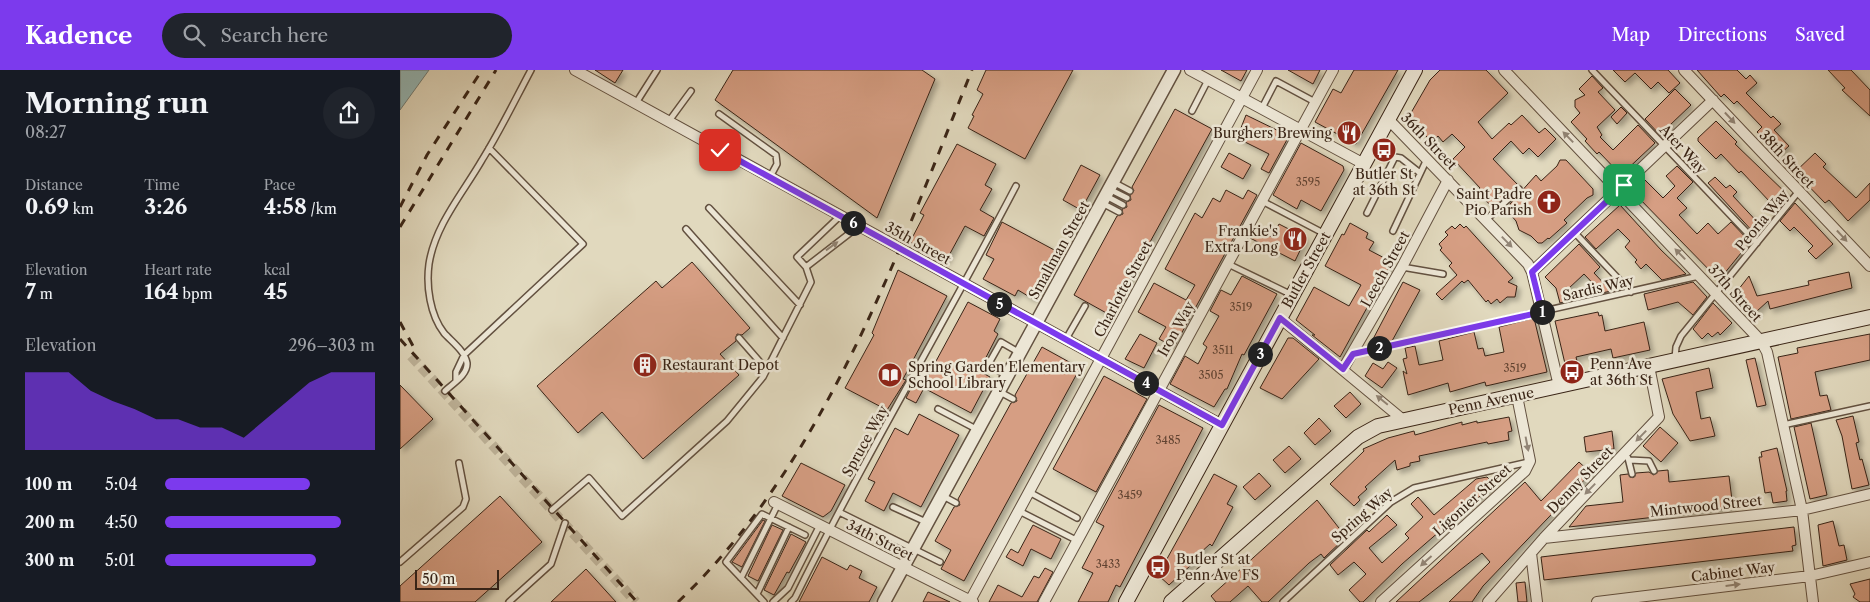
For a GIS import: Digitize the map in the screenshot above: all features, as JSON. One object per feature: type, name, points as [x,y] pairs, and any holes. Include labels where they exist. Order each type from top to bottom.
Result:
[{"type":"main road","name":"Butler Street","points":[[1126,602],[1415,70]]},
{"type":"main road","name":"Penn Avenue","points":[[1171,602],[1358,437],[1378,426],[1402,419],[1517,396],[1870,317]]},
{"type":"street","name":"35th Street","points":[[576,70],[1222,425]]},
{"type":"street","name":"Smallman Street","points":[[884,602],[1174,70]]},
{"type":"street","points":[[1190,70],[1302,128],[1364,164]]},
{"type":"street","name":"Charlotte Street","points":[[972,601],[1257,70]]},
{"type":"street","name":"Iron Way","points":[[1044,602],[1333,70]]},
{"type":"street","name":"37th Street","points":[[1504,70],[1701,275],[1761,341],[1767,352],[1802,510],[1813,602]]},
{"type":"street","name":"38th Street","points":[[1684,70],[1870,266]]},
{"type":"street","points":[[1532,272],[1713,100]]},
{"type":"street","name":"36th Street","points":[[1388,119],[1428,158],[1528,264],[1532,272],[1559,386]]},
{"type":"street","name":"Leech Street","points":[[1343,369],[1402,267],[1448,180]]},
{"type":"street","points":[[1280,318],[1402,419]]},
{"type":"street","name":"Denny Street","points":[[1488,602],[1544,538],[1627,457],[1659,417],[1649,366]]},
{"type":"street","name":"Ligonier Street","points":[[1380,602],[1525,471],[1530,461],[1517,396]]},
{"type":"street","name":"Mintwood Street","points":[[1544,538],[1802,510],[1870,494]]},
{"type":"street","name":"34th Street","points":[[776,503],[972,601]]},
{"type":"street","points":[[1531,553],[1537,602]]},
{"type":"street","name":"Cabinet Way","points":[[1598,602],[1810,576],[1870,562]]},
{"type":"lane","points":[[464,355],[443,331],[433,310],[430,296],[429,264],[436,236],[489,148],[531,70]]},
{"type":"lane","points":[[635,103],[657,70]]},
{"type":"lane","name":"Ater Way","points":[[1592,70],[1757,244]]},
{"type":"lane","points":[[1192,111],[1208,79]]},
{"type":"lane","points":[[1262,108],[1276,81],[1316,102]]},
{"type":"lane","points":[[669,122],[691,91]]},
{"type":"lane","points":[[719,114],[776,155],[777,164],[770,177]]},
{"type":"lane","points":[[445,392],[456,380],[456,372],[464,355],[583,244],[489,148]]},
{"type":"lane","points":[[1367,214],[1395,158],[1401,158],[1420,173]]},
{"type":"lane","points":[[1393,230],[1428,158]]},
{"type":"lane","name":"Spruce Way","points":[[824,528],[839,512],[965,285],[1016,186]]},
{"type":"lane","points":[[1486,220],[1519,189]]},
{"type":"lane","points":[[1108,192],[1130,191]]},
{"type":"lane","name":"Peoria Way","points":[[1675,360],[1676,347],[1681,336],[1799,191]]},
{"type":"lane","points":[[1108,192],[1126,198]]},
{"type":"lane","points":[[1108,192],[1123,205]]},
{"type":"lane","points":[[1108,192],[1119,212]]},
{"type":"lane","points":[[1262,201],[1326,234]]},
{"type":"lane","points":[[709,208],[800,305]]},
{"type":"lane","points":[[552,510],[588,478],[622,516],[727,421],[767,370],[811,282],[806,267],[797,257],[840,216]]},
{"type":"lane","points":[[806,267],[859,226]]},
{"type":"lane","points":[[686,229],[783,338]]},
{"type":"lane","points":[[1574,232],[1631,292]]},
{"type":"lane","points":[[1228,263],[1292,295]]},
{"type":"lane","points":[[1402,267],[1442,274]]},
{"type":"lane","name":"Sardis Way","points":[[1353,354],[1701,275]]},
{"type":"lane","points":[[1066,339],[1085,306]]},
{"type":"lane","points":[[739,338],[767,370]]},
{"type":"lane","points":[[1007,376],[988,365],[1001,342],[1020,353]]},
{"type":"lane","points":[[999,391],[1013,399]]},
{"type":"lane","points":[[1782,425],[1870,406]]},
{"type":"lane","points":[[938,409],[978,430]]},
{"type":"lane","points":[[1632,474],[1627,457],[1649,461],[1654,471]]},
{"type":"lane","name":"Spring Way","points":[[1283,602],[1391,502],[1414,488],[1530,461]]},
{"type":"lane","points":[[400,562],[463,507],[466,499],[459,463]]},
{"type":"lane","points":[[1029,492],[1077,518]]},
{"type":"lane","points":[[942,496],[956,503]]},
{"type":"lane","points":[[741,578],[771,518],[776,503]]},
{"type":"lane","points":[[893,507],[928,523]]},
{"type":"lane","points":[[1019,511],[1078,541]]},
{"type":"lane","points":[[839,512],[940,562]]},
{"type":"lane","points":[[764,602],[726,562],[762,514],[805,535]]},
{"type":"lane","points":[[509,602],[551,564],[565,523]]},
{"type":"lane","points":[[756,594],[789,528]]},
{"type":"lane","points":[[773,602],[788,588],[824,528]]},
{"type":"lane","points":[[791,602],[796,598],[824,528]]},
{"type":"water","points":[[400,70],[429,70],[400,110]]},
{"type":"building","points":[[595,70],[623,70],[615,83]]},
{"type":"building","points":[[733,70],[922,70],[935,79],[877,218],[715,100]]},
{"type":"building","points":[[986,70],[1073,70],[1025,159],[968,128],[974,116],[972,115],[983,94],[977,90]]},
{"type":"building","points":[[1221,70],[1247,70],[1241,81]]},
{"type":"building","points":[[1288,70],[1320,70],[1313,84]]},
{"type":"building","points":[[1354,70],[1398,70],[1356,144],[1315,122],[1333,89],[1341,93]]},
{"type":"building","points":[[1440,70],[1486,70],[1508,93],[1478,122],[1492,139],[1509,123],[1511,125],[1522,115],[1539,133],[1545,128],[1556,139],[1538,157],[1529,148],[1523,154],[1511,141],[1493,159],[1518,185],[1493,208],[1477,191],[1480,188],[1453,159],[1465,147],[1452,134],[1443,142],[1438,136],[1432,142],[1408,118],[1430,80]]},
{"type":"building","points":[[1613,70],[1668,70],[1680,83],[1669,93],[1658,82],[1651,89],[1635,73],[1625,82]]},
{"type":"building","points":[[1697,70],[1737,70],[1746,79],[1750,75],[1757,83],[1746,93],[1771,118],[1773,116],[1781,124],[1774,130],[1789,146],[1779,155],[1757,132],[1762,127],[1737,101],[1734,104],[1724,94],[1721,97]]},
{"type":"building","points":[[1828,70],[1851,70],[1870,90],[1870,116],[1842,90],[1845,88]]},
{"type":"building","points":[[1592,76],[1603,88],[1598,92],[1615,110],[1597,127],[1602,135],[1600,137],[1613,150],[1638,125],[1655,143],[1621,175],[1599,152],[1597,154],[1585,141],[1587,139],[1571,122],[1580,113],[1575,107],[1575,100],[1585,95],[1579,89]]},
{"type":"building","points":[[1675,89],[1691,105],[1670,125],[1672,127],[1662,137],[1645,119]]},
{"type":"building","points":[[1621,107],[1627,113],[1617,124],[1611,117]]},
{"type":"building","points":[[1175,109],[1212,129],[1110,315],[1074,295],[1117,216],[1123,214],[1122,209],[1127,207],[1126,202],[1131,200],[1130,195],[1134,191],[1132,187]]},
{"type":"building","points":[[1246,115],[1289,136],[1269,173],[1261,169],[1269,154],[1237,138]]},
{"type":"building","points":[[1716,121],[1737,142],[1735,144],[1789,196],[1774,214],[1766,206],[1770,202],[1741,171],[1739,173],[1721,154],[1716,159],[1698,141],[1698,138]]},
{"type":"building","points":[[1301,143],[1343,166],[1344,170],[1321,211],[1301,200],[1297,209],[1273,195]]},
{"type":"building","points":[[957,144],[996,164],[985,185],[992,189],[980,210],[994,218],[984,236],[965,226],[946,261],[910,242],[924,215],[920,213]]},
{"type":"building","points":[[1229,153],[1251,165],[1243,179],[1221,167]]},
{"type":"building","points":[[1815,153],[1826,164],[1823,167],[1856,198],[1870,183],[1870,200],[1848,221],[1829,200],[1825,203],[1795,172]]},
{"type":"building","name":"Saint Padre Pio Parish","points":[[1560,160],[1566,160],[1593,189],[1593,195],[1587,198],[1564,220],[1567,223],[1549,239],[1538,243],[1531,236],[1519,230],[1516,221],[1509,213],[1510,204],[1536,175],[1541,181],[1557,166]]},
{"type":"building","points":[[1081,165],[1100,175],[1081,210],[1063,200]]},
{"type":"building","points":[[1677,166],[1693,182],[1677,198],[1687,208],[1679,215],[1697,234],[1708,223],[1718,234],[1731,222],[1750,242],[1719,280],[1633,192],[1645,180],[1663,198],[1675,186],[1666,176]]},
{"type":"building","points":[[1715,177],[1726,188],[1730,185],[1737,192],[1733,196],[1762,227],[1755,234],[1708,183]]},
{"type":"building","points":[[1226,190],[1243,199],[1248,190],[1257,195],[1174,347],[1159,339],[1166,327],[1138,312],[1154,283],[1186,300],[1195,285],[1165,269],[1195,213],[1202,218],[1213,198],[1220,202]]},
{"type":"building","points":[[1795,203],[1833,244],[1816,259],[1808,251],[1813,246],[1794,227],[1790,231],[1780,221]]},
{"type":"building","points":[[1620,205],[1686,274],[1662,280],[1646,264],[1641,269],[1635,262],[1637,260],[1625,247],[1630,241],[1618,229],[1596,249],[1585,237]]},
{"type":"building","points":[[1002,222],[1058,252],[1033,299],[1018,290],[1015,296],[983,279],[994,259],[986,255]]},
{"type":"building","points":[[1350,223],[1368,233],[1366,238],[1374,242],[1369,250],[1392,262],[1340,357],[1296,320],[1314,287],[1349,306],[1361,285],[1325,266]]},
{"type":"building","points":[[1279,224],[1306,238],[1295,261],[1250,238],[1254,230],[1272,237]]},
{"type":"building","points":[[1460,224],[1464,228],[1466,226],[1513,278],[1508,282],[1517,286],[1515,297],[1507,297],[1500,303],[1497,299],[1491,304],[1488,300],[1486,302],[1468,280],[1464,283],[1462,281],[1442,300],[1436,294],[1457,275],[1449,266],[1452,263],[1440,250],[1442,248],[1439,244],[1448,235],[1445,232],[1452,226],[1455,229]]},
{"type":"building","points":[[1579,244],[1600,267],[1594,273],[1611,291],[1602,293],[1584,274],[1568,289],[1571,300],[1560,303],[1556,288],[1545,277]]},
{"type":"building","name":"Restaurant Depot","points":[[692,262],[750,328],[742,335],[737,334],[736,341],[720,354],[739,375],[643,459],[602,412],[578,433],[537,386],[656,281],[662,288]]},
{"type":"building","points":[[898,270],[947,296],[903,379],[906,380],[887,410],[845,388],[874,335],[872,333]]},
{"type":"building","points":[[1849,272],[1852,288],[1770,309],[1768,301],[1756,312],[1738,290],[1749,276],[1757,296],[1809,285],[1808,281]]},
{"type":"building","points":[[1242,276],[1277,294],[1244,355],[1242,354],[1227,389],[1225,389],[1214,407],[1170,384],[1185,356],[1198,364],[1207,347],[1203,344],[1219,316],[1210,311],[1221,290],[1231,295]]},
{"type":"building","points":[[1403,282],[1420,290],[1392,341],[1377,344],[1372,341]]},
{"type":"building","points":[[1693,282],[1707,297],[1693,315],[1678,302],[1648,310],[1644,294]]},
{"type":"building","points":[[968,302],[1000,319],[994,331],[998,334],[979,371],[990,377],[971,413],[922,387]]},
{"type":"building","points":[[1713,303],[1732,323],[1720,335],[1718,332],[1712,337],[1708,333],[1702,339],[1693,329]]},
{"type":"building","points":[[1598,312],[1599,316],[1602,315],[1605,331],[1644,322],[1650,350],[1613,358],[1611,349],[1576,357],[1578,365],[1566,368],[1555,321]]},
{"type":"building","points":[[1534,318],[1547,372],[1486,386],[1485,382],[1450,392],[1448,383],[1408,395],[1403,371],[1407,374],[1403,359],[1407,358],[1405,348],[1415,346],[1419,365],[1443,360],[1439,341],[1474,332],[1478,349],[1483,348],[1485,356],[1504,352],[1499,327]]},
{"type":"building","points":[[1140,334],[1157,343],[1144,368],[1125,359]]},
{"type":"building","points":[[1870,334],[1870,360],[1815,372],[1820,396],[1827,395],[1831,410],[1791,419],[1778,357],[1798,353],[1797,348]]},
{"type":"building","points":[[1288,338],[1293,338],[1319,359],[1282,399],[1260,388]]},
{"type":"building","points":[[1042,347],[1080,368],[964,581],[941,569],[951,550],[935,541],[954,507],[960,505],[958,499],[1011,403],[1017,401],[1015,395]]},
{"type":"building","points":[[1755,358],[1766,405],[1757,407],[1746,360]]},
{"type":"building","points":[[1388,362],[1397,368],[1382,388],[1365,376],[1373,363],[1383,369]]},
{"type":"building","points":[[1709,368],[1713,388],[1696,392],[1701,419],[1710,417],[1715,436],[1690,441],[1673,414],[1662,379]]},
{"type":"building","points":[[1104,376],[1147,399],[1096,492],[1053,469]]},
{"type":"building","points":[[913,384],[923,390],[916,403],[906,398]]},
{"type":"building","points":[[400,385],[433,419],[400,449]]},
{"type":"building","points":[[1350,392],[1361,404],[1346,418],[1334,406]]},
{"type":"building","points":[[1159,405],[1203,428],[1120,587],[1116,585],[1108,602],[1078,602],[1093,573],[1082,568],[1104,526],[1096,522]]},
{"type":"building","points":[[919,414],[959,435],[921,507],[893,493],[884,511],[865,501],[875,482],[868,479],[895,428],[908,435]]},
{"type":"building","points":[[1853,416],[1859,442],[1856,443],[1869,485],[1852,489],[1842,436],[1836,420]]},
{"type":"building","points":[[1509,417],[1512,431],[1508,432],[1509,440],[1488,444],[1487,442],[1419,456],[1420,461],[1410,463],[1410,466],[1397,470],[1395,460],[1365,487],[1367,489],[1358,497],[1360,500],[1354,506],[1330,484],[1364,451],[1363,449],[1388,438],[1414,431],[1415,435],[1462,422],[1462,425]]},
{"type":"building","points":[[1319,418],[1331,431],[1315,445],[1304,433]]},
{"type":"building","points":[[1811,423],[1827,495],[1810,499],[1794,427]]},
{"type":"building","points":[[1660,427],[1678,443],[1661,462],[1643,446]]},
{"type":"building","points":[[1612,431],[1614,449],[1586,452],[1584,437]]},
{"type":"building","points":[[1289,446],[1301,459],[1285,473],[1273,460]]},
{"type":"building","points":[[1777,448],[1787,491],[1787,501],[1773,503],[1771,492],[1765,493],[1759,457],[1762,457],[1761,452]]},
{"type":"building","points":[[1579,462],[1591,473],[1483,586],[1472,602],[1449,602],[1490,562],[1482,553],[1419,602],[1396,602],[1525,482],[1541,501]]},
{"type":"building","points":[[801,463],[845,485],[831,511],[823,517],[782,496]]},
{"type":"building","points":[[1668,470],[1669,482],[1729,476],[1733,508],[1569,527],[1586,506],[1623,502],[1620,475],[1628,474],[1633,478],[1636,473],[1649,472],[1654,475],[1658,471]]},
{"type":"building","points":[[1259,473],[1271,486],[1255,500],[1243,487]]},
{"type":"building","points":[[1214,474],[1237,486],[1227,504],[1233,507],[1212,546],[1210,544],[1199,554],[1201,556],[1169,585],[1158,575]]},
{"type":"building","points":[[1487,477],[1494,484],[1402,564],[1363,602],[1360,602],[1349,590],[1366,574],[1354,562],[1338,575],[1330,565],[1367,530],[1369,532],[1387,515],[1397,525],[1369,548],[1382,563],[1409,538],[1405,534],[1423,517],[1411,504],[1418,497],[1434,515],[1476,479]]},
{"type":"building","points":[[500,496],[542,542],[475,602],[400,602],[400,586]]},
{"type":"building","points":[[1317,500],[1346,537],[1324,558],[1321,554],[1309,563],[1268,602],[1262,602],[1248,586],[1230,602],[1216,602],[1211,596]]},
{"type":"building","points":[[763,520],[765,521],[742,567],[732,562]]},
{"type":"building","points":[[1833,521],[1839,546],[1844,545],[1847,560],[1823,566],[1818,525]]},
{"type":"building","points":[[772,525],[783,530],[758,581],[748,576]]},
{"type":"building","points":[[1033,525],[1061,539],[1051,559],[1031,549],[1023,566],[1006,557],[1011,549],[1018,553]]},
{"type":"building","points":[[1794,527],[1796,545],[1792,546],[1793,551],[1544,580],[1541,557]]},
{"type":"building","points":[[791,534],[806,542],[774,595],[764,590]]},
{"type":"building","points":[[822,557],[847,570],[850,565],[862,571],[859,578],[877,587],[869,602],[799,602]]},
{"type":"building","points":[[1045,568],[1053,572],[1037,602],[989,602],[998,585],[1022,597],[1034,576],[1039,578]]},
{"type":"building","points":[[586,569],[616,602],[551,602]]},
{"type":"building","points":[[1870,579],[1870,602],[1860,602],[1853,597],[1855,594],[1850,584]]},
{"type":"building","points":[[1525,582],[1527,602],[1518,602],[1516,583]]},
{"type":"building","points":[[928,592],[950,602],[923,602]]},
{"type":"tunnel","points":[[411,356],[636,602]]},
{"type":"railway","points":[[400,207],[427,155],[482,70]]},
{"type":"railway","points":[[400,227],[496,70]]},
{"type":"railway","points":[[678,602],[730,546],[776,485],[816,420],[852,352],[885,282],[972,70]]},
{"type":"railway","points":[[400,322],[413,346]]},
{"type":"railway","points":[[400,339],[637,602]]},
{"type":"place","name":"Burghers Brewing","points":[[1349,133]]},
{"type":"place","name":"Butler St at 36th St","points":[[1384,150]]},
{"type":"place","name":"Saint Padre Pio Parish","points":[[1549,202]]},
{"type":"place","name":"Frankie's Extra Long","points":[[1295,239]]},
{"type":"place","name":"Restaurant Depot","points":[[645,365]]},
{"type":"place","name":"Penn Ave at 36th St","points":[[1572,372]]},
{"type":"place","name":"Spring Garden Elementary School Library","points":[[890,375]]},
{"type":"place","name":"Butler St at Penn Ave FS","points":[[1158,567]]},
{"type":"route","points":[[720,150],[1222,425],[1280,318],[1343,369],[1353,354],[1542,312],[1532,272],[1624,185]]}]
